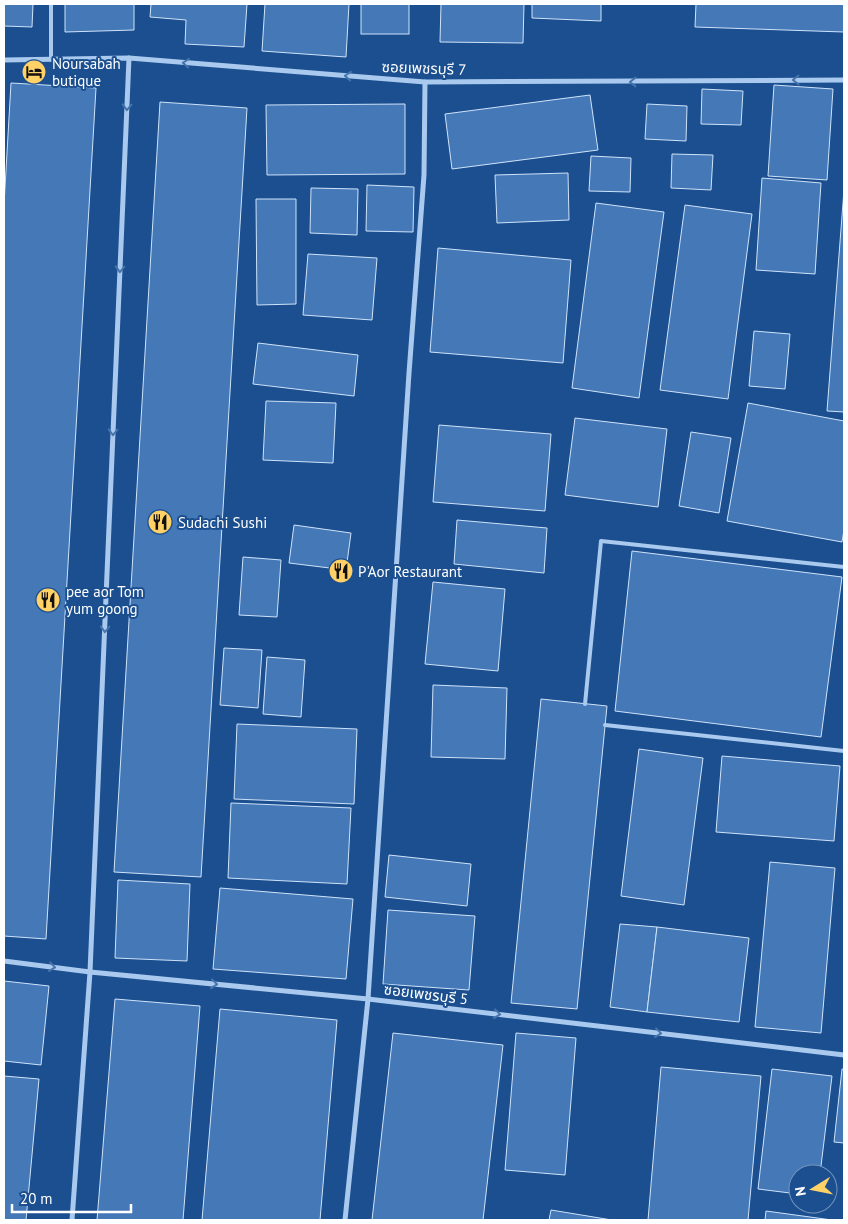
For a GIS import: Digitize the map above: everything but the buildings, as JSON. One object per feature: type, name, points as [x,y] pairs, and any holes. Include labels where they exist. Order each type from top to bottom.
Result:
[{"type":"street","name":"ซอยเพชรบุรี 7","points":[[4,60],[128,58],[425,82],[844,80]]},
{"type":"street","points":[[72,1220],[90,972],[128,58]]},
{"type":"street","points":[[345,1220],[368,999],[409,373],[424,175],[425,82]]},
{"type":"street","name":"ซอยเพชรบุรี 5","points":[[4,961],[90,972],[368,999],[844,1055]]},
{"type":"lane","points":[[51,4],[51,60]]},
{"type":"lane","points":[[585,704],[600,541],[844,567]]},
{"type":"lane","points":[[605,725],[844,751]]},
{"type":"place","name":"Noursabah butique","points":[[34,72]]},
{"type":"place","name":"Sudachi Sushi","points":[[160,522]]},
{"type":"place","name":"P'Aor Restaurant","points":[[341,571]]},
{"type":"place","name":"pee aor Tom yum goong","points":[[48,600]]}]
